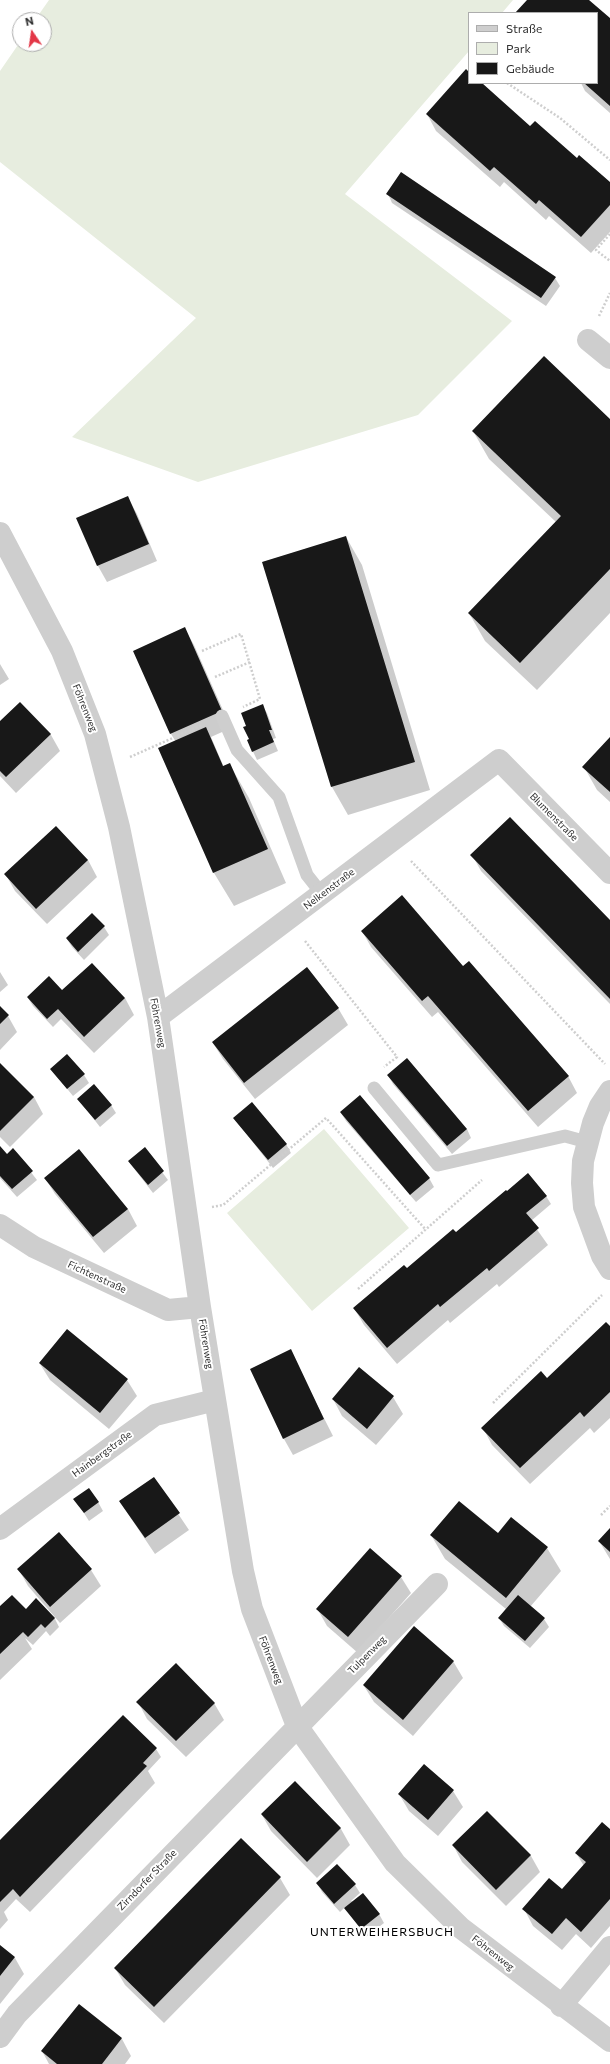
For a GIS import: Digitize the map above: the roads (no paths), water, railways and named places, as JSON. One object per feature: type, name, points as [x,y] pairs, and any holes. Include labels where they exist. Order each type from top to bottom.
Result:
[{"type":"street","points":[[588,340],[610,358]]},
{"type":"street","name":"Föhrenweg","points":[[0,533],[62,651],[95,734],[119,827],[158,1017],[200,1307],[243,1571],[252,1610],[297,1726],[395,1863],[461,1928],[561,2006],[610,2041]]},
{"type":"street","name":"Nelkenstraße","points":[[158,1017],[499,760]]},
{"type":"street","name":"Blumenstraße","points":[[499,760],[610,873]]},
{"type":"street","points":[[610,1091],[600,1106],[593,1123],[583,1161],[582,1183],[584,1207],[602,1256],[610,1270]]},
{"type":"street","name":"Fichtenstraße","points":[[0,1225],[34,1247],[168,1310],[200,1307]]},
{"type":"street","name":"Hainbergstraße","points":[[0,1529],[155,1415],[215,1400]]},
{"type":"street","name":"Tulpenweg","points":[[297,1726],[437,1584]]},
{"type":"street","name":"Zirndorfer Straße","points":[[0,2036],[17,2014],[297,1726]]},
{"type":"street","points":[[561,2006],[610,1947]]},
{"type":"lane","points":[[222,716],[237,750],[279,797],[307,875],[322,894]]},
{"type":"lane","points":[[374,1088],[438,1165],[565,1136],[588,1142]]},
{"type":"district","name":"UNTERWEIHERSBUCH","points":[[382,1932]]}]
